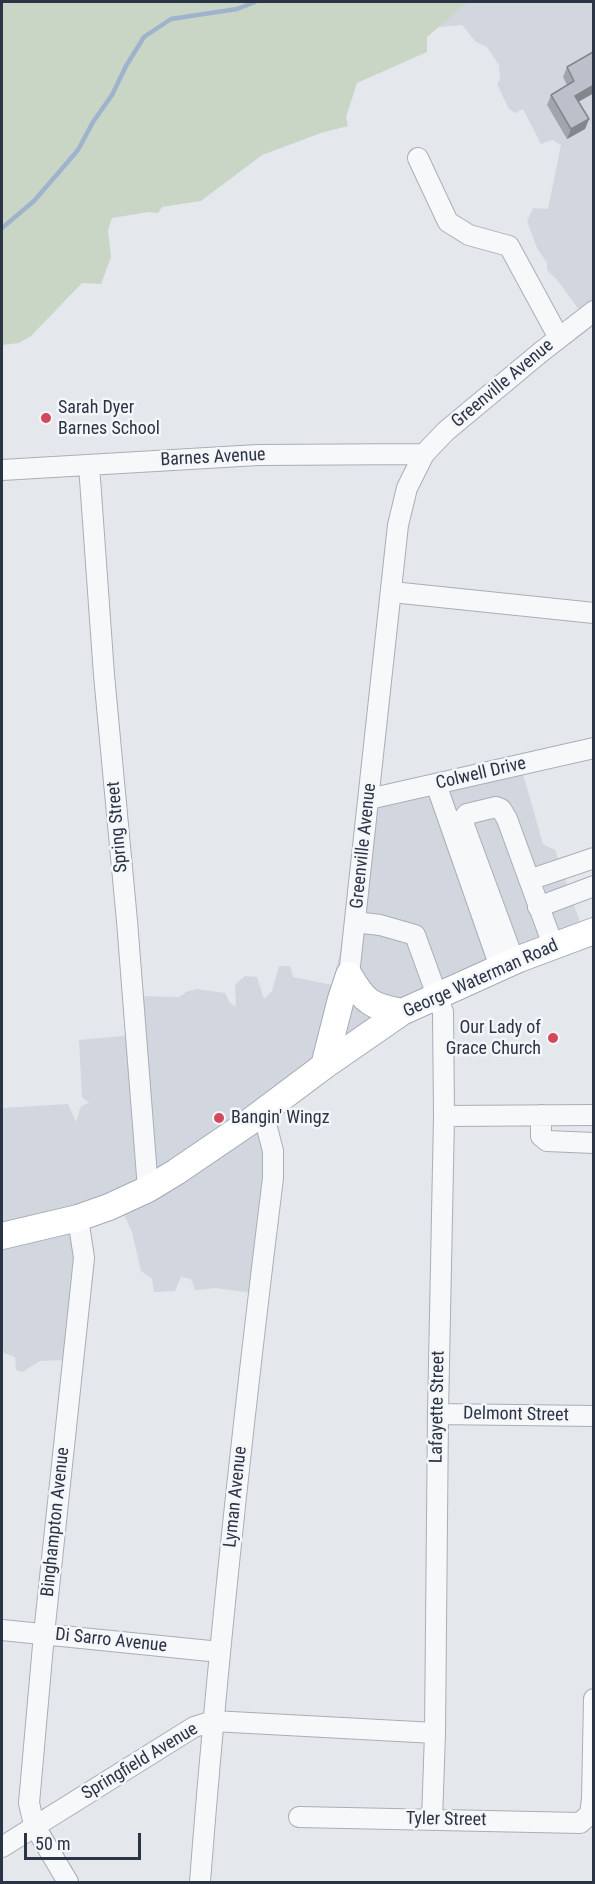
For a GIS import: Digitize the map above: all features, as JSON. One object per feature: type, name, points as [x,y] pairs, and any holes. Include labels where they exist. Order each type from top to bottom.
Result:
[{"type":"main road","name":"George Waterman Road","points":[[372,1034],[402,1012],[438,995],[552,945],[594,931]]},
{"type":"main road","points":[[351,986],[370,1003],[402,1012]]},
{"type":"main road","points":[[2,1236],[78,1218],[148,1189],[263,1112],[324,1066],[372,1034],[351,986]]},
{"type":"main road","points":[[324,1066],[341,999],[351,986]]},
{"type":"street","points":[[418,158],[448,222],[469,235],[509,246],[559,338]]},
{"type":"street","name":"Greenville Avenue","points":[[351,986],[355,922],[398,525],[407,488],[424,454],[446,431],[594,311]]},
{"type":"street","name":"Barnes Avenue","points":[[2,470],[258,455],[424,454]]},
{"type":"street","name":"Spring Street","points":[[89,465],[104,675],[127,921],[148,1189]]},
{"type":"street","points":[[392,592],[594,613]]},
{"type":"street","name":"Colwell Drive","points":[[369,799],[594,748]]},
{"type":"street","points":[[436,784],[507,964]]},
{"type":"street","points":[[507,964],[465,828],[463,819],[467,814],[496,807],[501,809],[507,819],[552,945]]},
{"type":"street","points":[[529,880],[594,858]]},
{"type":"street","points":[[538,907],[594,886]]},
{"type":"street","name":"Lafayette Street","points":[[355,922],[380,925],[416,936],[443,1012],[444,1116],[432,1820]]},
{"type":"street","name":"Lyman Avenue","points":[[200,1882],[213,1721],[245,1403],[273,1178],[273,1151],[263,1112]]},
{"type":"street","points":[[541,1115],[541,1136],[547,1141],[594,1143]]},
{"type":"street","points":[[444,1116],[594,1115]]},
{"type":"street","name":"Binghampton Avenue","points":[[34,1825],[29,1803],[44,1634],[84,1258],[78,1218]]},
{"type":"street","name":"Delmont Street","points":[[438,1414],[594,1416]]},
{"type":"street","name":"Di Sarro Avenue","points":[[2,1630],[220,1652]]},
{"type":"street","name":"Tyler Street","points":[[298,1817],[580,1823],[590,1814],[592,1799],[594,1699]]},
{"type":"street","name":"Springfield Avenue","points":[[2,1847],[194,1727],[213,1721],[435,1733]]},
{"type":"street","points":[[34,1825],[68,1882]]},
{"type":"shaded area","points":[[468,2],[593,2],[594,314],[585,318],[547,270],[547,263],[537,248],[527,221],[533,208],[548,209],[561,145],[552,140],[541,144],[523,109],[515,113],[509,109],[497,84],[500,80],[499,65],[487,47],[476,42],[462,25],[438,27]]},
{"type":"shaded area","points":[[521,767],[543,844],[555,850],[584,934],[463,979],[264,1125],[261,1225],[252,1293],[216,1288],[195,1290],[191,1279],[181,1277],[175,1291],[154,1292],[152,1279],[141,1271],[132,1232],[120,1205],[81,1219],[67,1360],[40,1361],[22,1372],[16,1370],[15,1357],[4,1353],[2,1344],[2,1108],[68,1104],[76,1122],[81,1106],[89,1103],[82,1097],[79,1040],[135,1035],[135,996],[179,997],[197,989],[225,993],[230,1003],[236,1007],[235,985],[245,976],[257,977],[264,999],[272,991],[279,966],[290,966],[293,977],[332,985],[340,953],[362,800]]},
{"type":"green space","points":[[2,2],[468,2],[427,37],[427,52],[357,83],[346,117],[348,126],[321,133],[262,155],[201,201],[162,207],[158,213],[149,212],[112,218],[108,230],[111,257],[101,284],[82,283],[31,336],[19,343],[2,345]]},
{"type":"building","points":[[593,52],[594,85],[575,96],[589,119],[571,129],[551,95],[574,81],[567,67]]},
{"type":"waterway","points":[[2,228],[34,201],[78,150],[144,37],[171,19],[237,9],[255,2]]},
{"type":"place","name":"Sarah Dyer Barnes School","points":[[46,418]]},
{"type":"place","name":"Our Lady of Grace Church","points":[[553,1038]]},
{"type":"place","name":"Bangin' Wingz","points":[[219,1118]]}]
